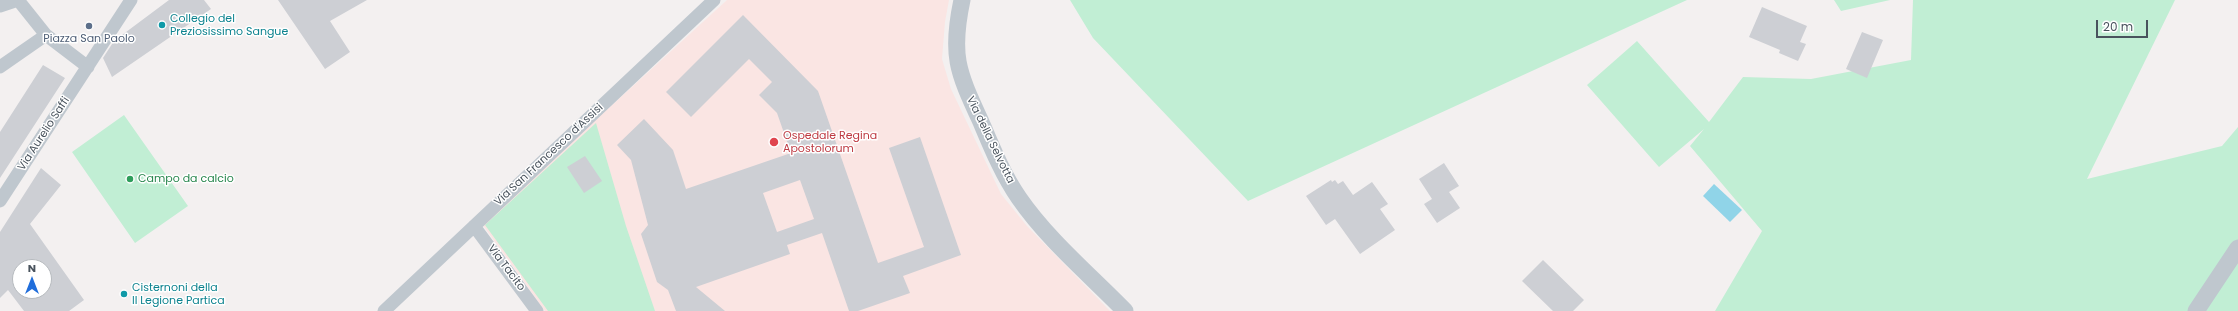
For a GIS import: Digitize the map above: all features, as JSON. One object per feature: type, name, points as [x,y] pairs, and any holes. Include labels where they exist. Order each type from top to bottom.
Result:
[{"type":"street","points":[[0,6],[18,0],[46,35],[88,67],[131,0]]},
{"type":"street","name":"Via San Francesco d'Assisi","points":[[384,311],[714,0]]},
{"type":"street","name":"Via della Selvotta","points":[[962,0],[956,37],[957,61],[965,86],[1000,164],[1018,196],[1037,221],[1125,311]]},
{"type":"street","points":[[0,66],[46,35]]},
{"type":"street","name":"Via Aurelio Saffi","points":[[0,201],[88,67]]},
{"type":"street","name":"Via Tacito","points":[[474,226],[537,311]]},
{"type":"street","points":[[2196,311],[2238,248]]},
{"type":"shaded area","name":"Ospedale Regina Apostolorum","points":[[727,0],[949,0],[945,22],[942,59],[951,89],[1001,194],[1027,226],[1110,311],[545,311],[482,224]]},
{"type":"green space","points":[[1070,0],[1687,0],[1248,201],[1093,38]]},
{"type":"green space","points":[[1834,0],[1890,0],[1841,11]]},
{"type":"green space","points":[[1913,0],[2175,0],[2087,179],[2222,146],[2238,127],[2238,311],[1715,311],[1762,231],[1690,146],[1704,129],[1659,167],[1587,85],[1637,41],[1709,122],[1743,77],[1811,79],[1911,60]]},
{"type":"green space","name":"Campo da calcio","points":[[124,115],[188,206],[135,243],[72,152]]},
{"type":"green space","points":[[596,123],[626,226],[655,311],[548,311],[485,225]]},
{"type":"water","points":[[1714,184],[1742,210],[1730,222],[1703,196]]},
{"type":"building","name":"Collegio del Preziosissimo Sangue","points":[[169,0],[204,0],[211,9],[112,77],[103,58],[114,41]]},
{"type":"building","name":"Collegio del Preziosissimo Sangue","points":[[278,0],[367,0],[330,21],[350,52],[325,69]]},
{"type":"building","points":[[1762,7],[1807,26],[1800,42],[1806,44],[1798,61],[1779,53],[1780,50],[1749,37]]},
{"type":"building","points":[[743,15],[818,91],[878,263],[924,247],[889,148],[920,137],[961,255],[903,276],[910,293],[858,311],[849,311],[822,233],[787,245],[790,254],[696,287],[725,311],[676,311],[668,290],[657,282],[641,234],[648,225],[631,160],[617,145],[644,119],[673,150],[686,189],[791,153],[777,113],[759,95],[772,82],[749,59],[691,117],[666,92]],"holes":[[[800,180],[814,219],[777,232],[763,193]]]},
{"type":"building","points":[[1862,32],[1883,40],[1867,78],[1846,69]]},
{"type":"building","points":[[43,65],[65,78],[0,178],[0,132]]},
{"type":"building","points":[[585,156],[602,181],[584,193],[567,167]]},
{"type":"building","points":[[1444,163],[1459,186],[1449,192],[1460,208],[1437,223],[1424,204],[1432,199],[1419,179]]},
{"type":"building","points":[[41,168],[61,185],[30,224],[84,300],[69,311],[24,311],[15,299],[52,299],[52,259],[12,259],[12,295],[8,290],[0,298],[0,232]]},
{"type":"building","points":[[1331,180],[1332,182],[1335,180],[1338,184],[1343,181],[1353,195],[1372,182],[1388,204],[1380,209],[1395,230],[1360,254],[1335,219],[1326,225],[1306,196]]},
{"type":"building","points":[[1543,260],[1584,300],[1573,311],[1553,311],[1522,281]]},
{"type":"place","name":"Collegio del Preziosissimo Sangue","points":[[162,25]]},
{"type":"place","name":"Piazza San Paolo","points":[[89,26]]},
{"type":"place","name":"Ospedale Regina Apostolorum","points":[[774,142]]},
{"type":"place","name":"Campo da calcio","points":[[130,179]]},
{"type":"place","name":"Cisternoni della II Legione Partica","points":[[124,294]]}]
